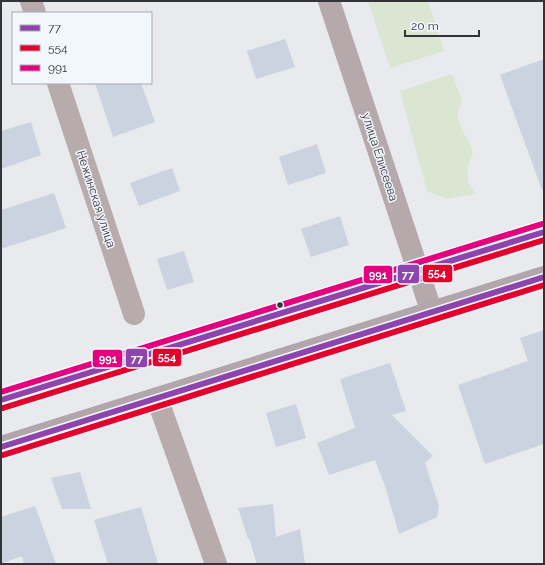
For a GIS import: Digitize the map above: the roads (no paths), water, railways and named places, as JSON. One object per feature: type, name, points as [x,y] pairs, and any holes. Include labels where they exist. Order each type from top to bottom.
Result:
[{"type":"highway","points":[[1,400],[544,232]]},
{"type":"highway","points":[[1,447],[544,277]]},
{"type":"street","points":[[31,1],[35,12]]},
{"type":"street","name":"улица Елисеева","points":[[329,1],[432,313]]},
{"type":"street","name":"Нежинская улица","points":[[58,84],[134,314]]},
{"type":"street","points":[[157,398],[216,564]]}]
